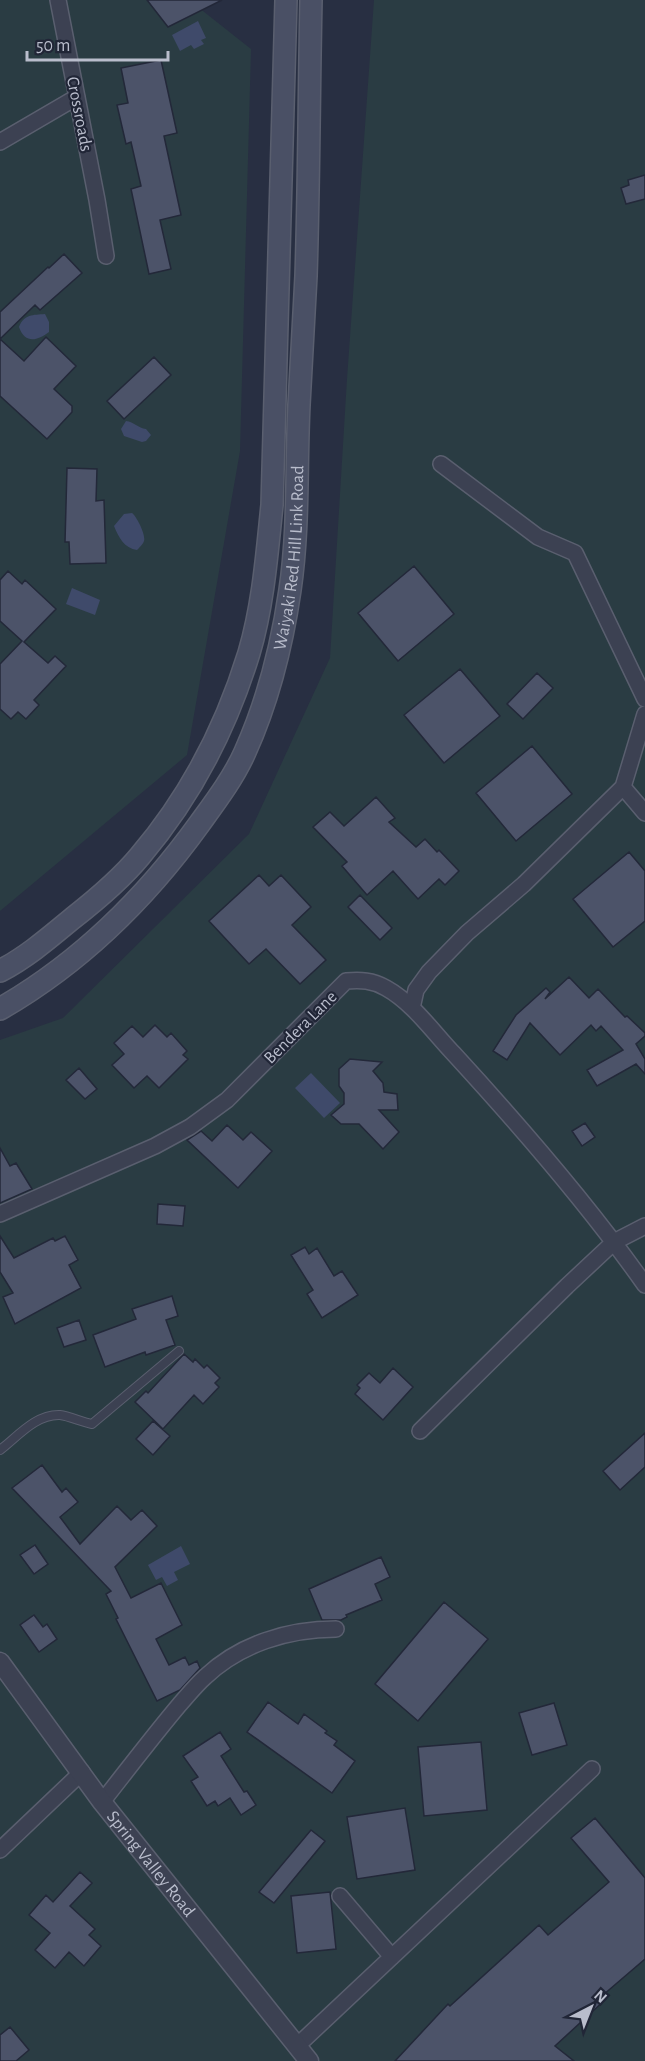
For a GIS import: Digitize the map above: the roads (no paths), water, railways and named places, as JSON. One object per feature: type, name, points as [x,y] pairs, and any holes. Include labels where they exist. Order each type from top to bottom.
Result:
[{"type":"main road","name":"Waiyaki Red Hill Link Road","points":[[0,971],[20,961],[91,904],[140,858],[179,803],[216,741],[249,652],[264,578],[272,505],[286,0]]},
{"type":"main road","name":"Waiyaki Red Hill Link Road","points":[[0,1010],[44,982],[86,949],[126,912],[172,862],[216,801],[244,755],[267,695],[290,590],[295,537],[306,275],[311,0]]},
{"type":"street","name":"Crossroads","points":[[58,0],[106,256]]},
{"type":"street","points":[[0,142],[77,97]]},
{"type":"street","points":[[441,464],[538,537],[575,553],[645,699]]},
{"type":"street","points":[[412,1008],[416,990],[429,972],[467,933],[524,884],[623,787],[645,714]]},
{"type":"street","points":[[623,787],[645,813]]},
{"type":"street","name":"Bendera Lane","points":[[0,1214],[155,1146],[190,1127],[227,1100],[346,981],[366,980],[386,988],[412,1008],[509,1116],[614,1242],[645,1285]]},
{"type":"street","points":[[420,1431],[614,1242],[645,1226]]},
{"type":"street","points":[[102,1802],[166,1720],[204,1677],[247,1648],[277,1637],[314,1629],[336,1629]]},
{"type":"street","name":"Spring Valley Road","points":[[0,1662],[102,1802],[309,2061]]},
{"type":"street","points":[[297,2046],[592,1769]]},
{"type":"street","points":[[0,1850],[82,1772]]},
{"type":"street","points":[[340,1896],[392,1957]]},
{"type":"lane","points":[[0,1449],[40,1418],[62,1415],[92,1424],[179,1351]]},
{"type":"water","points":[[198,21],[206,38],[201,40],[204,44],[194,49],[191,45],[180,51],[172,35]]},
{"type":"water","points":[[45,314],[49,322],[49,332],[36,339],[25,336],[19,327],[23,320],[29,316]]},
{"type":"water","points":[[126,421],[146,429],[151,435],[142,442],[124,436],[121,429]]},
{"type":"water","points":[[132,513],[144,535],[144,541],[137,550],[122,542],[114,526],[124,514]]},
{"type":"water","points":[[72,588],[100,600],[95,615],[66,604]]},
{"type":"water","points":[[311,1073],[340,1103],[324,1118],[295,1088]]},
{"type":"water","points":[[181,1546],[190,1564],[174,1572],[178,1580],[167,1586],[162,1577],[156,1580],[148,1565]]}]
